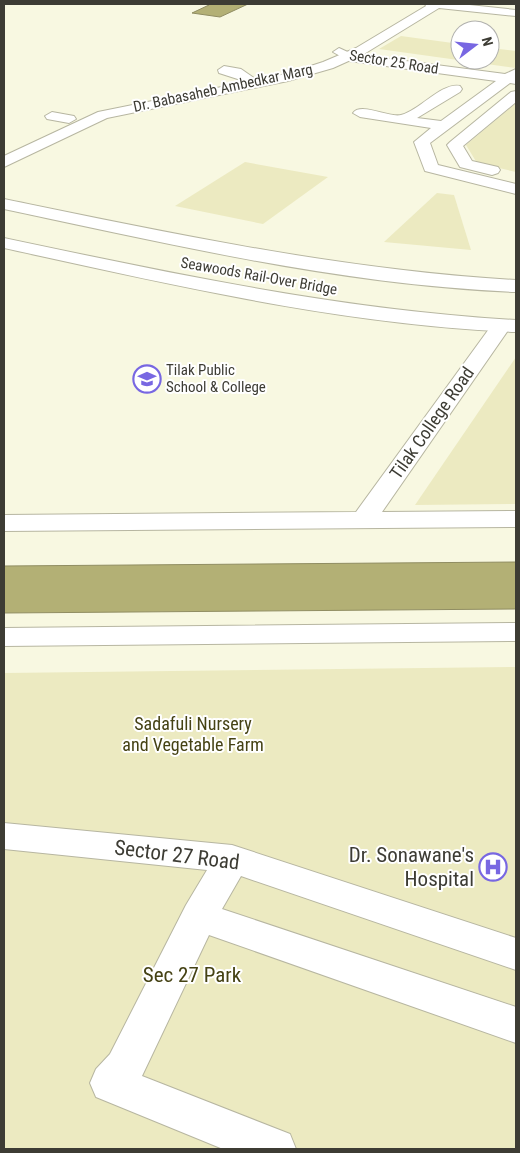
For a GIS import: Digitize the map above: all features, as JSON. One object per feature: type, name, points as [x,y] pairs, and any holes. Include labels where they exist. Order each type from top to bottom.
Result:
[{"type":"street","name":"Dr. Babasaheb Ambedkar Marg","points":[[4,150],[89,110],[227,74],[247,78],[297,68],[349,53],[420,4]]},
{"type":"street","name":"Dr. Babasaheb Ambedkar Marg","points":[[4,162],[103,114],[302,73],[349,53],[434,4]]},
{"type":"street","points":[[434,4],[516,13]]},
{"type":"street","points":[[484,4],[516,7]]},
{"type":"street","name":"Sector 25 Road","points":[[349,53],[513,76]]},
{"type":"street","name":"Sector 25 Road","points":[[513,76],[422,142],[431,168],[516,189]]},
{"type":"street","points":[[403,120],[455,89]]},
{"type":"street","points":[[516,95],[455,145],[466,164],[516,176]]},
{"type":"street","points":[[360,112],[444,126]]},
{"type":"street","points":[[52,116],[69,119]]},
{"type":"street","points":[[481,181],[497,171]]},
{"type":"street","points":[[4,189],[322,250],[453,265],[516,269]]},
{"type":"street","name":"Seawoods Rail-Over Bridge","points":[[4,204],[309,265],[509,285]]},
{"type":"street","points":[[4,225],[42,233]]},
{"type":"street","points":[[4,243],[278,301],[383,315],[507,316]]},
{"type":"street","name":"Seawoods Rail-Over Bridge","points":[[226,271],[324,289]]},
{"type":"street","name":"Tilak College Road","points":[[363,521],[507,316]]},
{"type":"street","points":[[4,524],[516,519]]},
{"type":"street","points":[[4,637],[516,632]]},
{"type":"street","name":"Sector 27 Road","points":[[4,836],[232,859],[516,954]]},
{"type":"street","points":[[232,859],[199,916],[125,1067],[111,1083],[274,1149]]},
{"type":"street","points":[[199,916],[516,1025]]},
{"type":"green space","points":[[401,36],[450,43],[450,59],[379,49]]},
{"type":"green space","points":[[500,49],[516,51],[516,68],[500,66]]},
{"type":"green space","points":[[516,103],[516,172],[477,163],[466,145]]},
{"type":"green space","points":[[245,162],[328,177],[263,224],[175,206]]},
{"type":"green space","points":[[437,193],[454,195],[471,250],[384,242]]},
{"type":"green space","points":[[516,357],[516,504],[415,505]]},
{"type":"green space","name":"Sec 27 Park","points":[[516,667],[516,1149],[4,1149],[4,673]]},
{"type":"shaded area","points":[[203,4],[248,4],[220,17],[192,13],[209,5]]},
{"type":"shaded area","points":[[516,562],[516,609],[4,613],[4,566]]},
{"type":"place","name":"Tilak Public School & College","points":[[147,379]]},
{"type":"place","name":"Dr. Sonawane's Hospital","points":[[493,867]]},
{"type":"park label","name":"Sadafuli Nursery and Vegetable Farm","points":[[193,734]]}]
